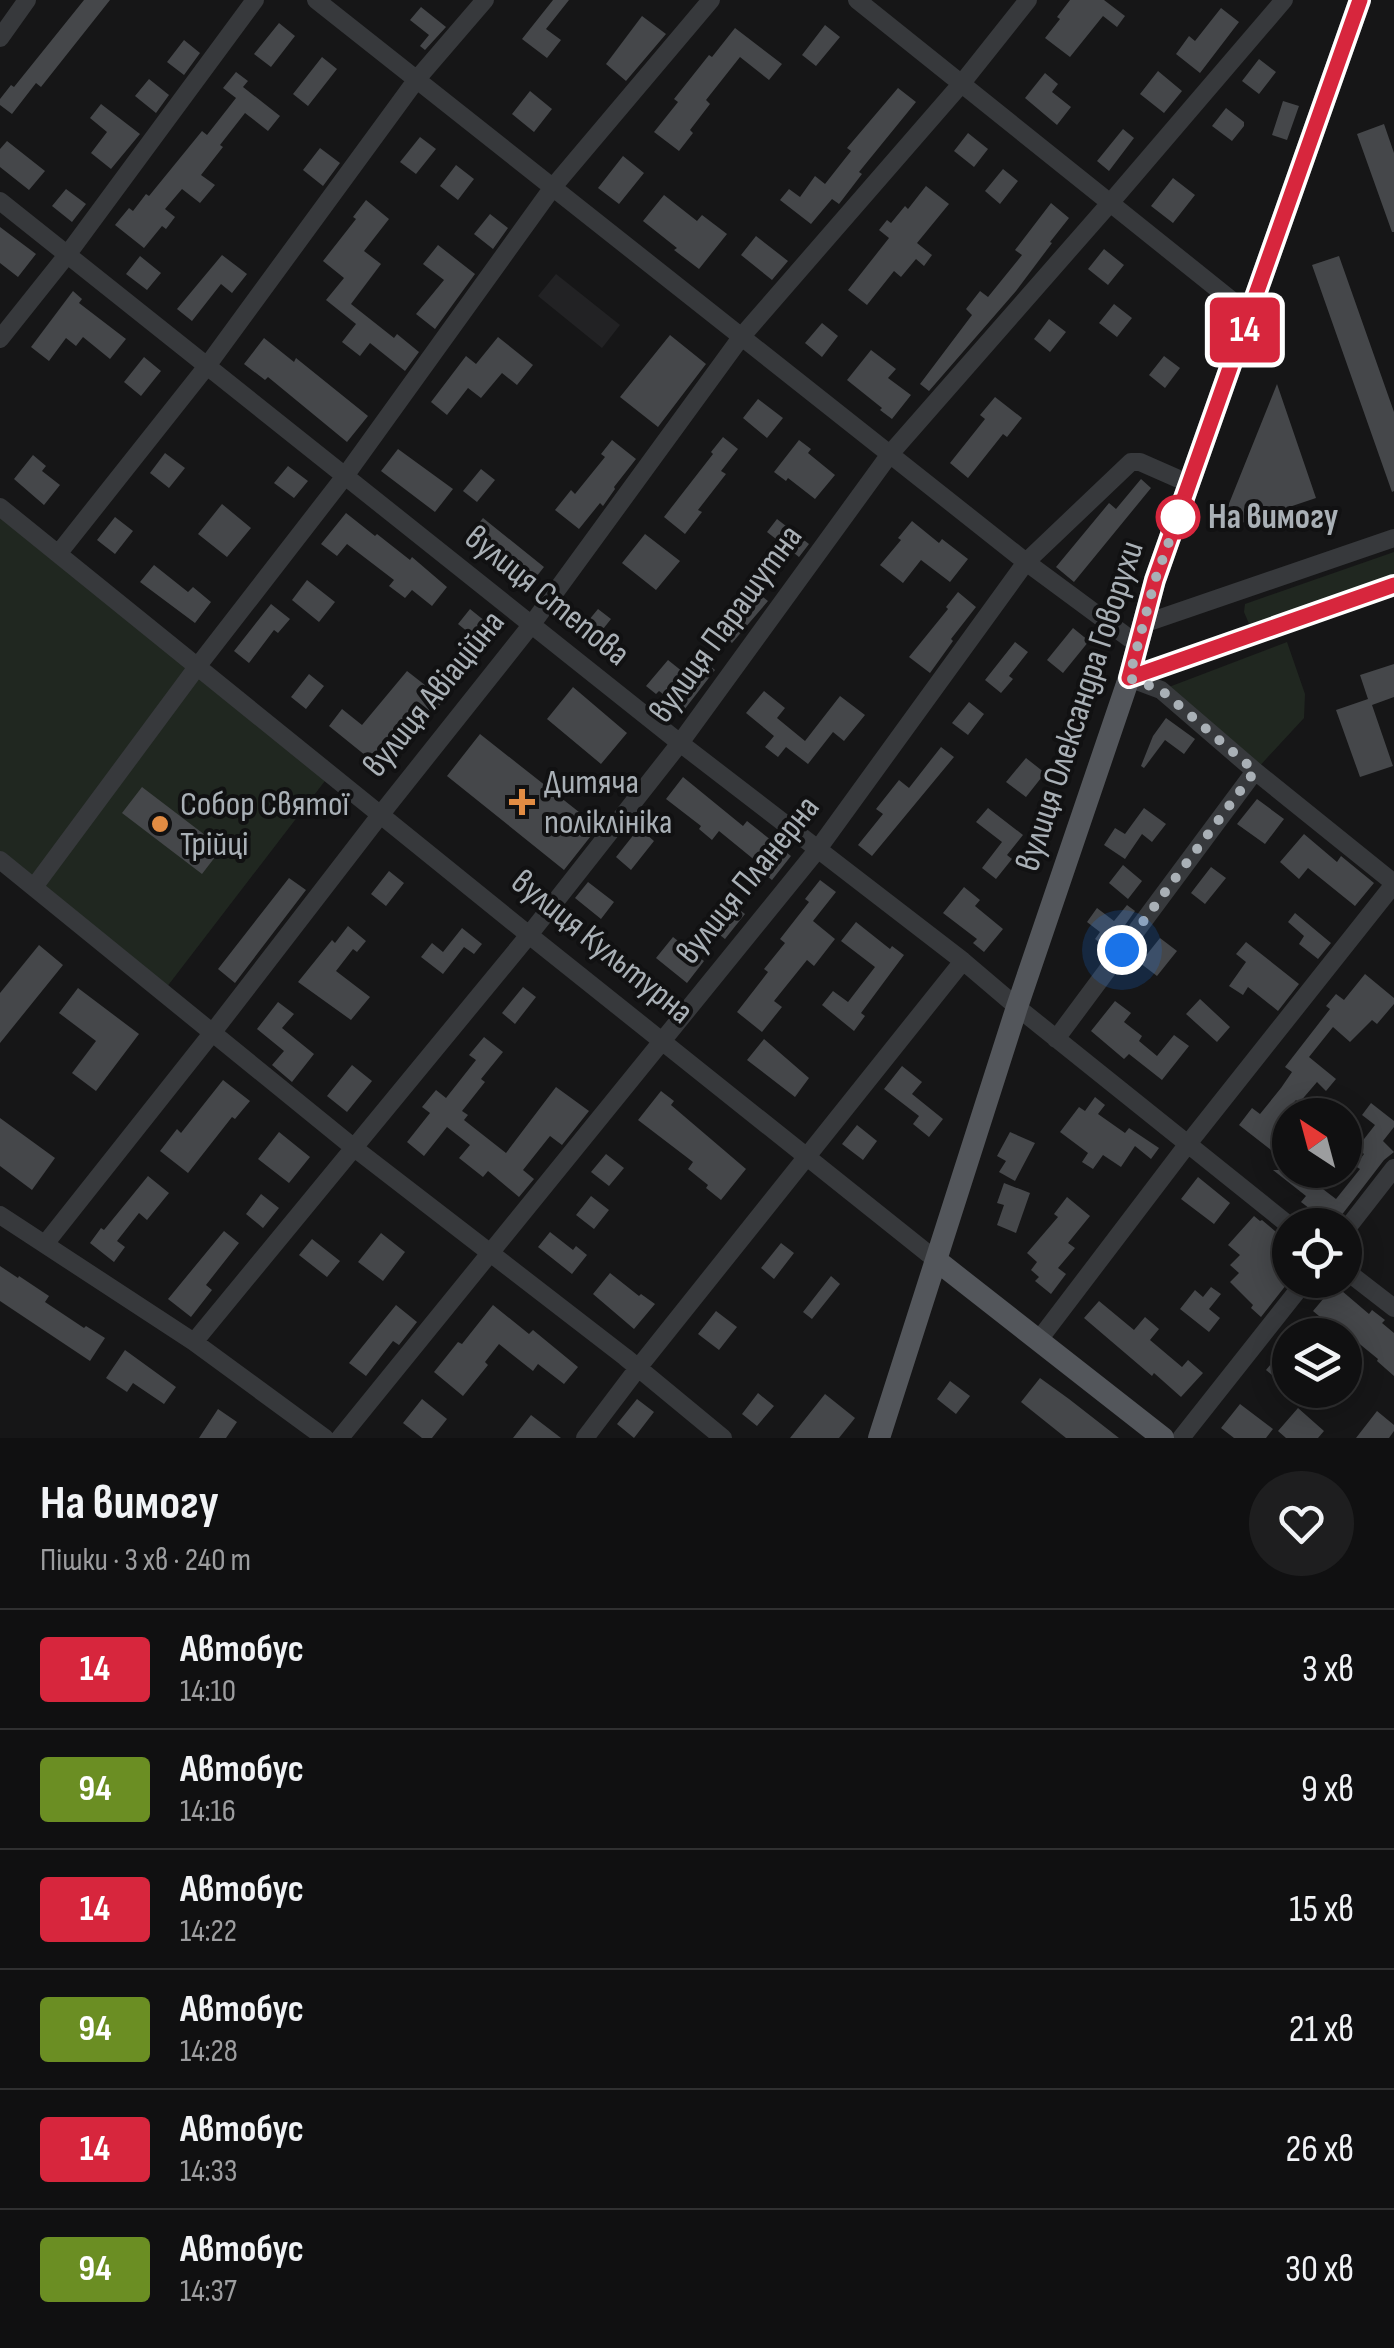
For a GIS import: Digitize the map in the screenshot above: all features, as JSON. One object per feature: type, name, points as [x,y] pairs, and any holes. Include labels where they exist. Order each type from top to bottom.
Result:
[{"type":"main road","name":"вулиця Олександра Говорухи","points":[[878,1438],[1129,678],[1155,580],[1360,0]]},
{"type":"main road","name":"вулиця Культурна","points":[[936,1260],[1163,1438]]},
{"type":"street","points":[[0,38],[28,0]]},
{"type":"street","points":[[0,339],[256,0]]},
{"type":"street","points":[[316,0],[1026,562],[1140,634],[1394,538]]},
{"type":"street","points":[[58,554],[207,366],[417,80],[485,0]]},
{"type":"street","points":[[34,887],[197,666],[345,476],[552,187],[711,0]]},
{"type":"street","points":[[857,0],[1250,315]]},
{"type":"street","name":"вулиця Авіаційна","points":[[45,1244],[532,624],[742,336],[962,84],[1028,0]]},
{"type":"street","name":"вулиця Парашутна","points":[[194,1342],[529,934],[680,743],[890,454],[1284,0]]},
{"type":"street","name":"вулиця Степова","points":[[0,201],[680,743],[963,961],[1272,1212]]},
{"type":"street","name":"вулиця Планерна","points":[[340,1438],[818,849],[1026,562],[1131,462],[1140,462],[1190,484]]},
{"type":"street","name":"вулиця Культурна","points":[[0,507],[936,1260]]},
{"type":"street","points":[[1129,678],[1394,585]]},
{"type":"street","points":[[1038,1341],[1394,884],[1161,690],[1129,678]]},
{"type":"street","points":[[1056,1039],[1255,771]]},
{"type":"street","points":[[0,860],[352,1148],[723,1438]]},
{"type":"street","points":[[585,1438],[963,961]]},
{"type":"street","points":[[1362,1209],[1394,1168]]},
{"type":"street","points":[[0,1215],[194,1342],[325,1438]]},
{"type":"street","points":[[1362,1283],[1394,1308]]},
{"type":"street","points":[[1180,1438],[1292,1298]]},
{"type":"shaded area","points":[[556,274],[620,325],[602,348],[538,296]]},
{"type":"shaded area","points":[[0,507],[331,773],[163,992],[0,860]]},
{"type":"shaded area","points":[[1394,552],[1394,577],[1250,626],[1245,604]]},
{"type":"shaded area","points":[[1287,642],[1305,694],[1304,718],[1255,771],[1161,690]]},
{"type":"building","points":[[84,0],[110,0],[41,87],[36,83],[12,114],[0,105],[0,99]]},
{"type":"building","points":[[553,0],[569,0],[546,29],[561,40],[547,58],[522,39]]},
{"type":"building","points":[[1070,0],[1104,0],[1125,16],[1117,27],[1103,16],[1070,57],[1045,38]]},
{"type":"building","points":[[421,7],[446,27],[425,50],[420,46],[429,35],[410,20]]},
{"type":"building","points":[[1221,8],[1239,22],[1200,73],[1176,54],[1189,36],[1195,41]]},
{"type":"building","points":[[642,16],[666,34],[626,81],[606,64]]},
{"type":"building","points":[[279,23],[295,36],[271,67],[254,54]]},
{"type":"building","points":[[825,25],[840,37],[816,66],[802,55]]},
{"type":"building","points":[[735,28],[782,64],[769,80],[740,57],[706,100],[710,104],[679,151],[654,132],[678,102],[674,99]]},
{"type":"building","points":[[184,40],[200,53],[184,75],[167,62]]},
{"type":"building","points":[[322,57],[337,69],[308,106],[293,94]]},
{"type":"building","points":[[1259,59],[1276,72],[1259,94],[1242,81]]},
{"type":"building","points":[[1158,71],[1182,91],[1164,113],[1140,94]]},
{"type":"building","points":[[236,72],[248,81],[243,87],[280,116],[268,131],[245,113],[201,175],[215,185],[200,203],[182,189],[165,209],[175,217],[144,248],[115,225],[129,208],[133,211],[146,194],[149,196],[202,131],[207,135],[236,98],[223,88]]},
{"type":"building","points":[[1045,73],[1058,84],[1052,92],[1071,107],[1057,125],[1025,98]]},
{"type":"building","points":[[149,79],[169,95],[156,113],[135,96]]},
{"type":"building","points":[[898,88],[916,102],[859,172],[862,174],[839,204],[832,199],[811,224],[780,200],[789,189],[800,197],[815,176],[825,184],[851,151],[847,148]]},
{"type":"building","points":[[530,91],[552,109],[534,132],[512,114]]},
{"type":"building","points":[[1283,101],[1299,106],[1287,140],[1272,135]]},
{"type":"building","points":[[101,104],[140,134],[111,169],[91,153],[107,132],[90,118]]},
{"type":"building","points":[[1226,108],[1244,122],[1232,141],[1212,126]]},
{"type":"building","points":[[1384,124],[1394,153],[1394,232],[1357,134]]},
{"type":"building","points":[[1123,129],[1134,138],[1109,171],[1097,161]]},
{"type":"building","points":[[968,133],[988,149],[974,167],[954,151]]},
{"type":"building","points":[[420,137],[436,149],[416,174],[400,162]]},
{"type":"building","points":[[7,141],[45,171],[29,190],[0,167],[0,149]]},
{"type":"building","points":[[320,148],[340,163],[323,186],[303,170]]},
{"type":"building","points":[[623,156],[644,173],[619,204],[598,188]]},
{"type":"building","points":[[456,165],[474,179],[458,200],[440,186]]},
{"type":"building","points":[[1003,169],[1018,181],[1000,204],[985,191]]},
{"type":"building","points":[[1173,178],[1195,195],[1173,223],[1151,206]]},
{"type":"building","points":[[926,186],[949,204],[917,243],[932,255],[924,266],[916,259],[901,277],[894,271],[867,305],[848,290],[889,238],[879,230],[905,206],[908,209]]},
{"type":"building","points":[[66,189],[86,204],[72,222],[52,206]]},
{"type":"building","points":[[664,195],[697,221],[702,215],[727,234],[699,269],[643,221]]},
{"type":"building","points":[[366,200],[389,219],[364,251],[381,264],[351,304],[419,352],[405,371],[370,343],[360,356],[342,342],[356,324],[326,300],[344,278],[323,261]]},
{"type":"building","points":[[1051,203],[1069,218],[1016,291],[929,391],[920,384],[972,315],[966,309],[980,291],[988,297],[1022,255],[1015,250]]},
{"type":"building","points":[[490,214],[508,228],[493,249],[474,234]]},
{"type":"building","points":[[0,227],[36,254],[18,277],[0,263]]},
{"type":"building","points":[[756,236],[788,261],[772,280],[741,255]]},
{"type":"building","points":[[438,245],[475,274],[435,329],[416,314],[444,280],[423,264]]},
{"type":"building","points":[[1104,249],[1124,265],[1108,285],[1088,269]]},
{"type":"building","points":[[222,255],[247,274],[232,293],[221,284],[192,321],[177,309]]},
{"type":"building","points":[[140,256],[161,273],[147,290],[126,274]]},
{"type":"building","points":[[1339,256],[1394,412],[1392,492],[1312,265]]},
{"type":"building","points":[[73,291],[82,299],[79,303],[126,339],[110,359],[83,337],[76,346],[66,338],[49,361],[31,347]]},
{"type":"building","points":[[1114,304],[1132,318],[1117,337],[1099,323]]},
{"type":"building","points":[[1049,319],[1066,332],[1050,352],[1034,339]]},
{"type":"building","points":[[822,323],[838,336],[822,357],[805,343]]},
{"type":"building","points":[[670,335],[706,364],[658,427],[620,397]]},
{"type":"building","points":[[498,337],[533,365],[517,385],[502,373],[481,398],[468,388],[447,415],[431,402],[466,356],[476,364]]},
{"type":"building","points":[[264,338],[294,362],[296,358],[368,416],[347,442],[268,377],[265,380],[244,364]]},
{"type":"building","points":[[871,350],[896,369],[888,378],[911,395],[892,419],[847,380]]},
{"type":"building","points":[[1164,356],[1180,368],[1165,388],[1149,375]]},
{"type":"building","points":[[144,357],[161,371],[141,396],[124,382]]},
{"type":"building","points":[[1277,384],[1316,498],[1218,531]]},
{"type":"building","points":[[995,397],[1022,418],[1007,437],[1003,434],[968,478],[950,463],[985,419],[980,415]]},
{"type":"building","points":[[758,399],[783,418],[767,438],[743,418]]},
{"type":"building","points":[[723,437],[738,449],[721,471],[726,474],[685,534],[664,517]]},
{"type":"building","points":[[612,440],[636,459],[603,506],[600,503],[579,529],[555,510],[571,490],[575,494],[605,457],[601,454]]},
{"type":"building","points":[[799,440],[811,449],[808,453],[835,475],[815,499],[774,472]]},
{"type":"building","points":[[398,449],[453,489],[435,512],[381,471]]},
{"type":"building","points":[[165,453],[185,468],[169,488],[150,473]]},
{"type":"building","points":[[33,455],[46,466],[42,471],[60,485],[44,505],[14,479]]},
{"type":"building","points":[[288,466],[308,481],[294,498],[274,483]]},
{"type":"building","points":[[481,469],[495,480],[477,502],[463,491]]},
{"type":"building","points":[[1141,479],[1151,488],[1074,582],[1056,567],[1109,503],[1116,509]]},
{"type":"building","points":[[222,504],[251,528],[227,557],[198,534]]},
{"type":"building","points":[[346,513],[410,560],[412,557],[447,587],[432,606],[412,590],[405,598],[389,586],[394,580],[347,544],[337,556],[321,544]]},
{"type":"building","points":[[115,517],[133,531],[115,554],[97,540]]},
{"type":"building","points":[[483,518],[544,567],[529,586],[469,535]]},
{"type":"building","points":[[777,519],[809,544],[799,557],[767,532]]},
{"type":"building","points":[[912,521],[939,543],[942,539],[968,559],[950,582],[921,560],[903,583],[880,565]]},
{"type":"building","points":[[645,534],[680,561],[656,590],[622,563]]},
{"type":"building","points":[[154,565],[188,592],[193,587],[211,602],[195,623],[140,582]]},
{"type":"building","points":[[307,580],[335,602],[319,622],[292,600]]},
{"type":"building","points":[[746,584],[768,601],[732,643],[717,631],[740,603],[735,599]]},
{"type":"building","points":[[958,592],[976,607],[930,673],[909,657]]},
{"type":"building","points":[[271,604],[290,619],[278,633],[274,630],[249,663],[234,651]]},
{"type":"building","points":[[470,609],[496,630],[484,645],[458,624]]},
{"type":"building","points":[[598,609],[611,619],[592,643],[579,632]]},
{"type":"building","points":[[1073,628],[1089,641],[1063,673],[1047,660]]},
{"type":"building","points":[[1015,642],[1028,652],[1001,693],[985,680]]},
{"type":"building","points":[[702,659],[715,670],[684,710],[646,686],[668,660],[688,676]]},
{"type":"building","points":[[1394,664],[1394,697],[1372,705],[1393,766],[1360,777],[1336,710],[1368,699],[1360,675]]},
{"type":"building","points":[[447,666],[460,677],[444,700],[433,713],[428,710],[404,740],[399,735],[376,764],[329,726],[342,709],[362,725],[407,671],[430,689]]},
{"type":"building","points":[[309,674],[324,686],[306,709],[291,697]]},
{"type":"building","points":[[573,687],[627,733],[601,764],[547,719]]},
{"type":"building","points":[[764,691],[785,708],[777,718],[805,741],[840,696],[865,715],[844,741],[833,732],[808,764],[786,747],[778,757],[765,747],[774,736],[746,713]]},
{"type":"building","points":[[969,702],[984,714],[968,735],[952,723]]},
{"type":"building","points":[[1166,718],[1195,739],[1184,754],[1165,740],[1144,768],[1141,766],[1153,736]]},
{"type":"building","name":"Дитяча поліклініка","points":[[480,734],[598,827],[564,870],[447,776]]},
{"type":"building","points":[[941,747],[954,757],[872,856],[858,845],[883,814],[876,809],[899,780],[909,788]]},
{"type":"building","points":[[1026,758],[1045,773],[1026,797],[1006,782]]},
{"type":"building","points":[[683,777],[743,826],[747,821],[791,856],[772,880],[754,866],[757,862],[719,831],[712,840],[699,829],[701,826],[666,799]]},
{"type":"building","points":[[142,787],[222,848],[202,874],[122,813]]},
{"type":"building","points":[[1257,799],[1284,819],[1265,844],[1237,824]]},
{"type":"building","points":[[988,808],[1023,835],[1007,855],[1012,859],[996,879],[982,868],[1002,842],[976,822]]},
{"type":"building","points":[[1144,808],[1166,824],[1152,842],[1142,834],[1125,859],[1104,845],[1115,828],[1125,834]]},
{"type":"building","points":[[639,828],[654,841],[631,870],[616,857]]},
{"type":"building","points":[[1304,834],[1337,862],[1341,856],[1374,883],[1355,906],[1308,868],[1299,879],[1280,862]]},
{"type":"building","points":[[1123,865],[1142,881],[1128,899],[1109,883]]},
{"type":"building","points":[[1211,867],[1226,878],[1205,904],[1191,893]]},
{"type":"building","points":[[389,871],[404,883],[386,906],[371,894]]},
{"type":"building","points":[[289,878],[306,890],[235,983],[218,969]]},
{"type":"building","points":[[820,880],[836,892],[813,921],[835,939],[814,966],[807,960],[774,1001],[782,1007],[762,1032],[737,1012],[768,972],[764,969],[785,943],[780,939],[809,902],[805,899]]},
{"type":"building","points":[[588,882],[614,902],[601,919],[575,898]]},
{"type":"building","points":[[964,887],[980,900],[975,906],[1003,929],[984,952],[973,943],[977,939],[943,913]]},
{"type":"building","points":[[727,900],[745,914],[725,939],[707,925]]},
{"type":"building","points":[[1127,905],[1135,911],[1108,949],[1095,939],[1100,932],[1087,922],[1097,908],[1114,921]]},
{"type":"building","points":[[1295,913],[1331,943],[1318,959],[1299,944],[1304,936],[1288,922]]},
{"type":"building","points":[[856,922],[904,955],[861,1013],[865,1016],[854,1031],[822,1005],[833,991],[848,1002],[875,967],[841,941]]},
{"type":"building","points":[[348,926],[366,941],[357,952],[353,949],[336,971],[370,997],[351,1020],[298,982]]},
{"type":"building","points":[[462,928],[482,944],[474,954],[464,947],[443,974],[421,957],[432,943],[443,952]]},
{"type":"building","points":[[673,937],[704,961],[687,983],[656,958]]},
{"type":"building","points":[[1160,938],[1177,951],[1157,976],[1140,963]]},
{"type":"building","points":[[1246,942],[1299,984],[1278,1011],[1248,987],[1243,995],[1229,986],[1246,962],[1236,954]]},
{"type":"building","points":[[39,945],[63,965],[0,1043],[0,993]]},
{"type":"building","points":[[1365,974],[1394,998],[1394,1004],[1377,1024],[1372,1020],[1350,1042],[1333,1027],[1309,1057],[1336,1079],[1326,1091],[1317,1082],[1303,1098],[1273,1098],[1292,1072],[1285,1067],[1330,1009],[1326,1006],[1336,994],[1344,1000]]},
{"type":"building","points":[[523,987],[536,997],[515,1024],[502,1013]]},
{"type":"building","points":[[78,988],[139,1034],[96,1091],[72,1073],[96,1041],[59,1013]]},
{"type":"building","points":[[1200,999],[1230,1027],[1217,1042],[1186,1014]]},
{"type":"building","points":[[1115,1001],[1131,1013],[1124,1022],[1142,1036],[1139,1041],[1157,1056],[1174,1035],[1189,1046],[1162,1080],[1129,1054],[1124,1059],[1091,1031]]},
{"type":"building","points":[[278,1002],[294,1014],[282,1028],[314,1054],[292,1082],[272,1065],[284,1051],[257,1029]]},
{"type":"building","points":[[484,1037],[503,1052],[462,1111],[468,1115],[464,1120],[506,1153],[556,1087],[589,1111],[562,1145],[550,1136],[523,1170],[534,1179],[519,1197],[488,1171],[483,1177],[459,1158],[470,1145],[447,1127],[424,1156],[407,1142],[430,1113],[422,1107],[436,1090],[446,1098],[476,1060],[469,1055]]},
{"type":"building","points":[[764,1039],[809,1078],[795,1097],[747,1060]]},
{"type":"building","points":[[352,1065],[372,1081],[347,1112],[327,1096]]},
{"type":"building","points":[[902,1066],[922,1082],[912,1094],[943,1119],[929,1137],[913,1124],[919,1116],[884,1089]]},
{"type":"building","points":[[223,1080],[250,1101],[235,1119],[232,1117],[188,1173],[160,1151],[177,1129],[181,1133]]},
{"type":"building","points":[[661,1091],[674,1101],[671,1105],[746,1169],[721,1200],[688,1169],[693,1162],[638,1120]]},
{"type":"building","points":[[1095,1097],[1105,1105],[1098,1114],[1125,1133],[1129,1128],[1159,1148],[1151,1159],[1135,1146],[1121,1167],[1103,1155],[1093,1169],[1082,1162],[1088,1153],[1060,1132],[1079,1107],[1085,1111]]},
{"type":"building","points":[[1272,1099],[1272,1151],[1239,1125],[1252,1108],[1260,1114]]},
{"type":"building","points":[[1371,1103],[1394,1121],[1383,1141],[1394,1152],[1347,1208],[1309,1208],[1301,1202],[1306,1196],[1296,1188],[1322,1188],[1336,1199],[1345,1188],[1362,1188],[1362,1142],[1375,1125],[1362,1115]]},
{"type":"building","points":[[0,1118],[55,1158],[32,1190],[0,1166]]},
{"type":"building","points":[[857,1125],[877,1141],[863,1160],[842,1144]]},
{"type":"building","points":[[279,1132],[310,1157],[289,1183],[258,1159]]},
{"type":"building","points":[[1010,1132],[1035,1143],[1015,1181],[999,1172],[1006,1161],[997,1156]]},
{"type":"building","points":[[606,1154],[624,1168],[609,1186],[591,1172]]},
{"type":"building","points":[[148,1176],[169,1193],[147,1220],[139,1213],[117,1241],[125,1247],[114,1262],[90,1243]]},
{"type":"building","points":[[1198,1177],[1230,1203],[1214,1224],[1181,1199]]},
{"type":"building","points":[[1004,1183],[1030,1193],[1016,1233],[997,1225],[1004,1205],[997,1203]]},
{"type":"building","points":[[261,1194],[279,1208],[263,1228],[246,1214]]},
{"type":"building","points":[[591,1196],[609,1210],[594,1229],[576,1215]]},
{"type":"building","points":[[1067,1197],[1090,1216],[1068,1243],[1075,1248],[1058,1268],[1066,1274],[1051,1294],[1035,1281],[1039,1277],[1031,1270],[1037,1262],[1027,1253],[1058,1217],[1054,1214]]},
{"type":"building","points":[[1254,1216],[1272,1229],[1272,1298],[1276,1298],[1261,1317],[1230,1282],[1239,1273],[1230,1265],[1240,1255],[1228,1245]]},
{"type":"building","points":[[224,1231],[239,1243],[206,1285],[212,1290],[191,1317],[168,1299]]},
{"type":"building","points":[[550,1232],[573,1250],[576,1246],[587,1255],[572,1274],[538,1247]]},
{"type":"building","points":[[381,1233],[405,1252],[383,1281],[358,1262]]},
{"type":"building","points":[[312,1239],[340,1261],[327,1277],[299,1255]]},
{"type":"building","points":[[781,1243],[794,1253],[774,1279],[761,1268]]},
{"type":"building","points":[[0,1266],[49,1296],[45,1302],[105,1338],[90,1361],[0,1301]]},
{"type":"building","points":[[610,1273],[655,1304],[634,1329],[593,1294]]},
{"type":"building","points":[[831,1276],[840,1284],[812,1319],[803,1312]]},
{"type":"building","points":[[1211,1287],[1221,1294],[1209,1309],[1220,1318],[1209,1332],[1180,1309],[1195,1290],[1203,1297]]},
{"type":"building","points":[[1324,1298],[1350,1298],[1369,1314],[1372,1310],[1385,1320],[1382,1323],[1394,1333],[1394,1376],[1362,1346],[1362,1318],[1321,1318],[1313,1311]]},
{"type":"building","points":[[1099,1301],[1134,1330],[1145,1317],[1159,1329],[1150,1340],[1182,1367],[1188,1360],[1203,1373],[1181,1397],[1084,1318]]},
{"type":"building","points":[[396,1305],[417,1322],[399,1345],[393,1341],[366,1376],[349,1363]]},
{"type":"building","points":[[493,1305],[529,1334],[533,1330],[578,1367],[564,1384],[538,1364],[533,1371],[499,1344],[463,1396],[434,1372]]},
{"type":"building","points":[[716,1311],[737,1327],[719,1350],[698,1334]]},
{"type":"building","points":[[125,1350],[176,1387],[164,1404],[133,1383],[127,1392],[106,1378]]},
{"type":"building","points":[[1040,1378],[1119,1438],[1066,1438],[1021,1402]]},
{"type":"building","points":[[950,1381],[970,1396],[956,1414],[937,1399]]},
{"type":"building","points":[[758,1393],[774,1406],[757,1426],[742,1414]]},
{"type":"building","points":[[825,1394],[855,1418],[839,1438],[790,1438]]},
{"type":"building","points":[[422,1399],[447,1419],[432,1438],[422,1438],[403,1423]]},
{"type":"building","points":[[637,1399],[654,1412],[634,1438],[617,1424]]},
{"type":"building","points":[[1240,1404],[1273,1429],[1266,1438],[1234,1438],[1221,1428]]},
{"type":"building","points":[[1298,1408],[1324,1431],[1318,1438],[1286,1438],[1278,1431]]},
{"type":"building","points":[[218,1409],[237,1422],[226,1438],[199,1438]]},
{"type":"building","points":[[1377,1411],[1394,1425],[1389,1438],[1356,1438]]},
{"type":"building","points":[[531,1415],[561,1438],[513,1438]]},
{"type":"bus line","name":"14","points":[[1360,0],[1155,580],[1129,678],[1394,585]]},
{"type":"place","name":"На вимогу","points":[[1178,517]]},
{"type":"place","name":"Дитяча поліклініка","points":[[522,802]]},
{"type":"place","name":"Собор Святої Трійці","points":[[160,824]]},
{"type":"route","points":[[1122,950],[1255,771],[1161,690],[1129,678],[1155,580],[1178,517]]}]
